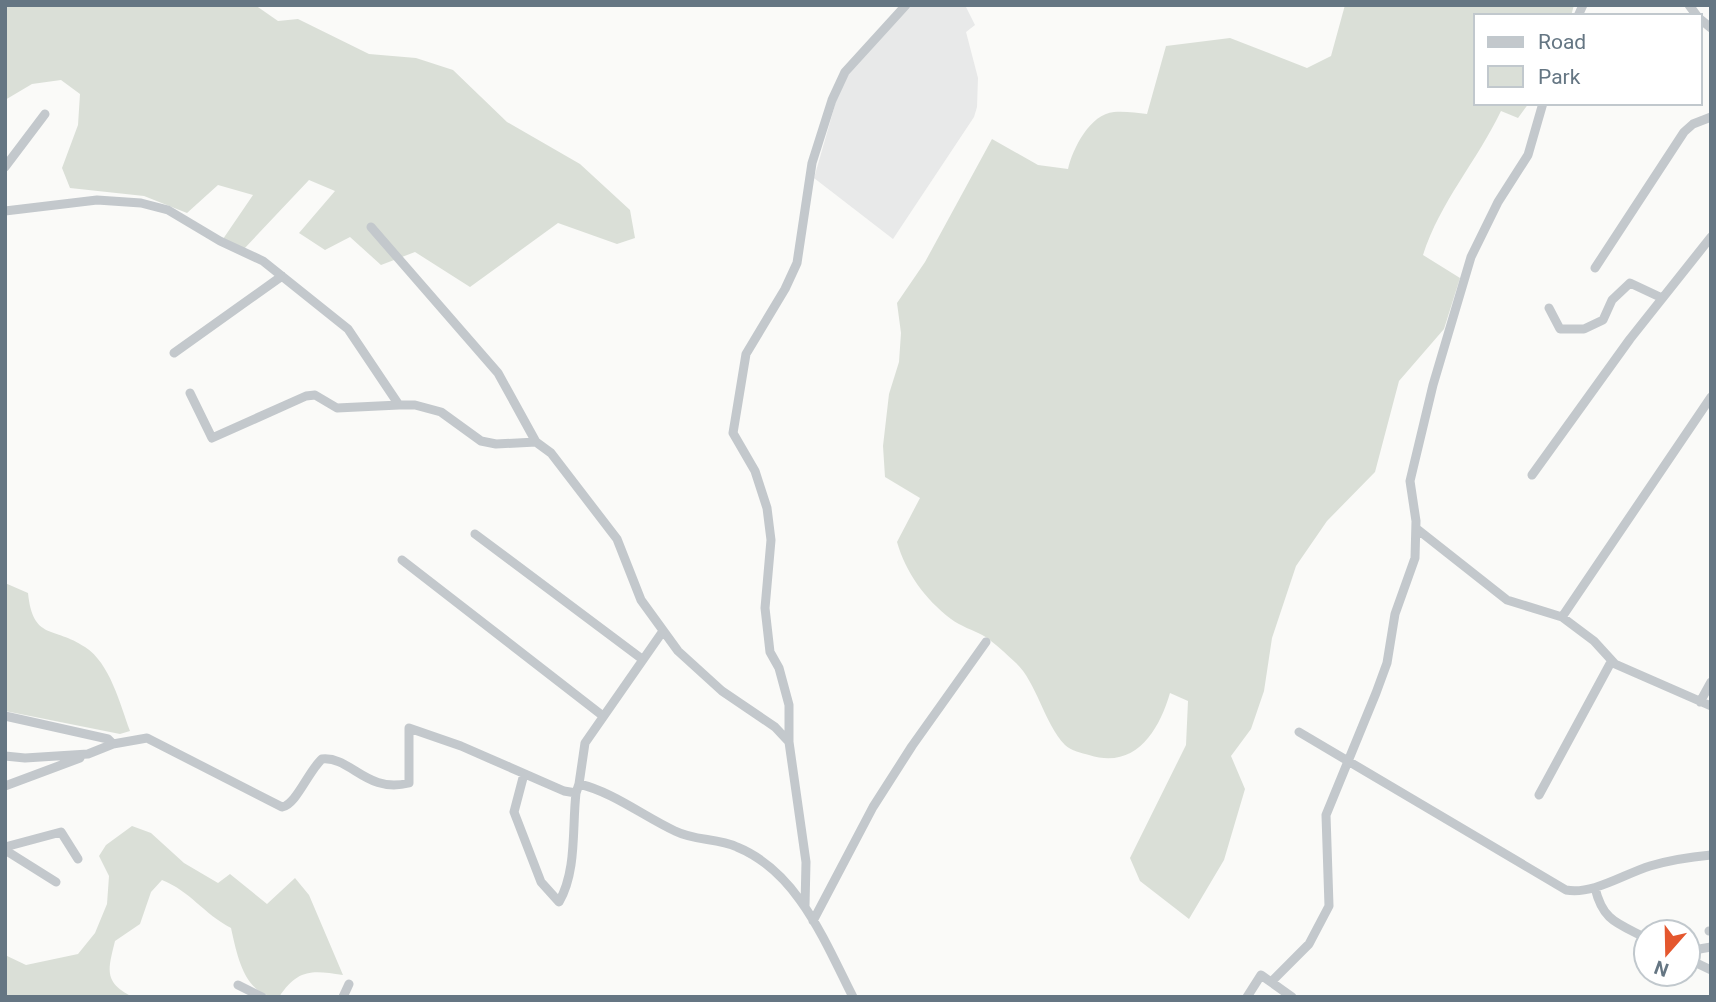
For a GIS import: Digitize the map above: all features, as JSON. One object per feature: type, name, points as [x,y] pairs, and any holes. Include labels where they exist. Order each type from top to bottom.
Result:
[{"type":"street","points":[[805,906],[802,825],[789,742],[789,705],[779,668],[769,652],[765,608],[771,540],[767,508],[755,471],[733,433],[746,354],[797,263],[813,163],[832,100],[845,72],[906,5]]},
{"type":"street","points":[[1272,981],[1309,944],[1329,905],[1326,815],[1387,663],[1395,614],[1415,558],[1417,529],[1410,481],[1433,385],[1471,257],[1498,202],[1528,155],[1542,105]]},
{"type":"street","points":[[5,167],[45,114]]},
{"type":"street","points":[[1595,268],[1684,132],[1693,124],[1711,117]]},
{"type":"street","points":[[5,211],[97,200],[155,206],[168,210],[220,241],[263,261],[348,329],[399,405]]},
{"type":"street","points":[[371,227],[498,373],[536,442],[561,463],[617,540],[636,589],[678,651],[722,691],[775,727],[789,742]]},
{"type":"street","points":[[1532,475],[1662,298],[1711,237]]},
{"type":"street","points":[[174,353],[282,276]]},
{"type":"street","points":[[1549,308],[1560,328],[1584,329],[1603,320],[1612,300],[1630,283],[1662,298]]},
{"type":"street","points":[[190,393],[212,438],[306,396],[315,395],[337,408],[415,405],[441,412],[481,440],[496,444],[536,442]]},
{"type":"street","points":[[1562,617],[1711,397]]},
{"type":"street","points":[[1417,529],[1507,600],[1562,617],[1594,641],[1611,662],[1711,706]]},
{"type":"street","points":[[475,534],[642,659]]},
{"type":"street","points":[[402,560],[603,716]]},
{"type":"street","points":[[524,774],[514,812],[541,882],[559,902],[569,867],[585,743],[663,631]]},
{"type":"street","points":[[813,921],[873,807],[912,746],[986,642]]},
{"type":"street","points":[[1539,795],[1611,662]]},
{"type":"street","points":[[1700,702],[1711,682]]},
{"type":"street","points":[[5,716],[108,739],[113,744]]},
{"type":"street","points":[[5,786],[113,744],[147,738],[282,807],[292,802],[308,775],[322,759],[332,759],[370,781],[384,785],[409,783],[409,728],[461,746],[524,774],[578,788],[597,788],[680,834],[738,847],[774,872],[805,906],[853,997]]},
{"type":"street","points":[[1299,732],[1556,886],[1575,892],[1595,888],[1654,865],[1711,855]]},
{"type":"street","points":[[5,756],[25,758],[88,754]]},
{"type":"street","points":[[5,849],[61,832],[78,859]]},
{"type":"street","points":[[5,849],[56,882]]},
{"type":"street","points":[[1595,888],[1600,909],[1606,916],[1632,930]]},
{"type":"street","points":[[1247,997],[1261,975],[1293,997]]},
{"type":"street","points":[[343,997],[349,984]]},
{"type":"street","points":[[238,985],[262,997]]},
{"type":"shaded area","points":[[910,5],[965,5],[975,25],[966,32],[978,78],[977,107],[974,117],[893,239],[814,178],[837,98],[849,73]]},
{"type":"green space","points":[[5,5],[255,5],[278,21],[298,19],[369,54],[416,58],[453,70],[507,122],[580,164],[630,210],[635,238],[617,244],[558,223],[470,287],[415,252],[381,265],[350,237],[325,250],[299,233],[335,191],[309,180],[243,250],[223,239],[253,195],[218,185],[187,213],[144,196],[70,188],[62,168],[78,125],[80,94],[61,80],[32,84],[5,100]]},
{"type":"green space","points":[[1345,5],[1574,5],[1572,14],[1474,14],[1474,105],[1528,105],[1518,118],[1501,111],[1430,236],[1423,255],[1460,278],[1444,329],[1399,381],[1375,472],[1327,521],[1296,566],[1272,638],[1264,691],[1251,729],[1231,756],[1245,789],[1224,860],[1189,919],[1140,881],[1130,858],[1186,745],[1188,701],[1170,693],[1152,733],[1143,744],[1120,757],[1105,758],[1070,749],[1051,726],[1030,681],[1016,663],[984,636],[942,611],[918,585],[906,564],[897,542],[920,498],[885,477],[883,446],[889,394],[899,362],[901,333],[897,303],[925,262],[992,139],[1038,165],[1068,169],[1078,142],[1097,119],[1114,112],[1147,114],[1166,46],[1230,38],[1307,68],[1331,56]]},
{"type":"green space","points":[[5,583],[28,593],[35,619],[40,626],[74,641],[94,654],[108,673],[130,731],[120,734],[5,711]]},
{"type":"green space","points":[[132,826],[151,833],[184,863],[218,883],[230,874],[267,904],[295,878],[309,895],[343,975],[322,972],[306,974],[293,981],[279,997],[267,995],[250,982],[244,972],[231,928],[181,890],[162,880],[151,892],[140,924],[115,941],[110,974],[117,986],[133,997],[5,997],[5,955],[26,965],[78,954],[95,933],[107,904],[109,876],[99,856],[106,845]]}]
